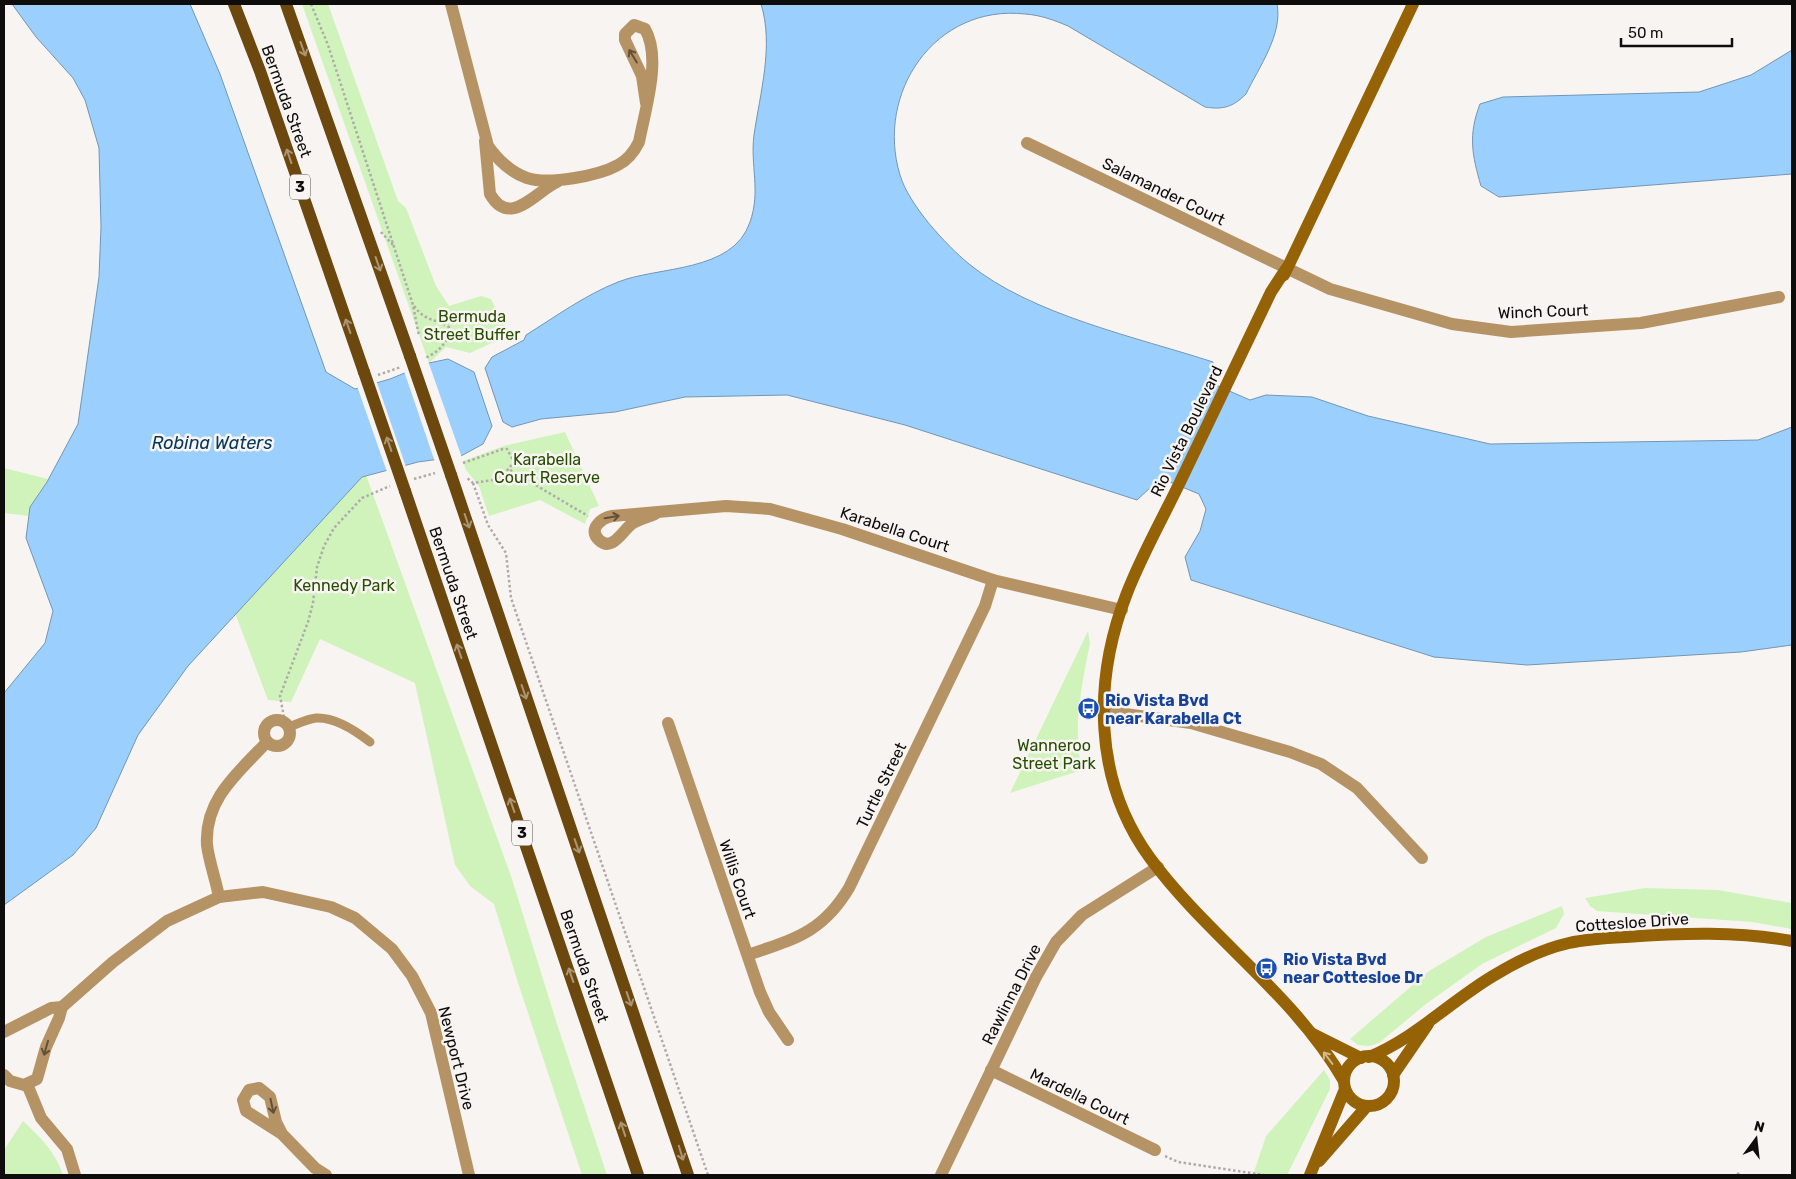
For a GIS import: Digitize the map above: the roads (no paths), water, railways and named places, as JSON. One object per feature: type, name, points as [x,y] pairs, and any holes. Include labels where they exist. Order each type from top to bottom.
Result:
[{"type":"main road","name":"Bermuda Street","points":[[234,4],[260,71],[364,372],[401,487],[638,1175]]},
{"type":"main road","name":"Bermuda Street","points":[[286,4],[451,473],[688,1175]]},
{"type":"street","points":[[450,4],[488,146],[496,157],[513,172],[544,181],[562,180],[606,170],[628,158],[639,142],[653,67],[651,41],[645,29],[634,25],[629,28],[625,40],[642,76],[646,102]]},
{"type":"street","name":"Rio Vista Boulevard","points":[[1344,1085],[1313,1034],[1285,1001],[1181,895],[1158,867],[1135,834],[1116,789],[1104,738],[1103,711],[1106,661],[1126,593],[1277,296],[1286,269],[1413,4]]},
{"type":"street","points":[[485,136],[490,194],[494,202],[503,207],[517,208],[523,206],[548,186],[562,180]]},
{"type":"street","name":"Salamander Court","points":[[1027,143],[1286,269]]},
{"type":"street","points":[[517,208],[530,192],[529,183],[523,176]]},
{"type":"street","name":"Winch Court","points":[[1286,269],[1330,289],[1452,324],[1511,332],[1641,323],[1779,297]]},
{"type":"street","name":"Karabella Court","points":[[654,514],[632,524],[617,540],[610,543],[601,542],[596,537],[595,529],[598,522],[612,516],[654,514],[726,506],[770,509],[851,532],[993,580],[1122,610]]},
{"type":"street","name":"Turtle Street","points":[[748,955],[796,938],[814,928],[839,905],[850,888],[985,606],[993,580]]},
{"type":"street","points":[[1103,711],[1161,718],[1214,728],[1321,764],[1357,788],[1422,858]]},
{"type":"street","points":[[276,719],[287,724],[290,736],[284,744],[275,746],[267,742],[263,734],[268,722],[276,719]]},
{"type":"street","name":"Willis Court","points":[[668,724],[769,1012],[788,1040]]},
{"type":"street","points":[[219,897],[208,847],[209,819],[224,788],[267,742]]},
{"type":"street","name":"Rawlinna Drive","points":[[941,1175],[991,1070],[1056,942],[1082,915],[1158,867]]},
{"type":"street","name":"Newport Drive","points":[[4,1032],[51,1008],[62,1007],[114,962],[166,921],[219,897],[263,892],[332,907],[355,918],[392,949],[412,976],[431,1014],[469,1175]]},
{"type":"street","name":"Cottesloe Drive","points":[[1365,1057],[1399,1042],[1475,987],[1514,964],[1569,943],[1648,935],[1700,933],[1742,934],[1792,941]]},
{"type":"street","name":"Newport Drive","points":[[28,1084],[39,1076],[46,1046],[60,1018],[62,1007]]},
{"type":"street","name":"Cottesloe Drive","points":[[1393,1075],[1434,1016]]},
{"type":"street","name":"Rio Vista Boulevard","points":[[1313,1034],[1365,1057]]},
{"type":"street","points":[[1311,1173],[1344,1085],[1348,1067],[1365,1057],[1383,1061],[1393,1075],[1393,1087],[1386,1099],[1374,1106],[1367,1106],[1353,1101],[1344,1085]]},
{"type":"street","name":"Mardella Court","points":[[991,1070],[1155,1150]]},
{"type":"street","points":[[4,1075],[13,1082],[28,1084],[41,1118],[67,1149],[75,1175]]},
{"type":"street","points":[[1311,1173],[1342,1133],[1367,1106]]},
{"type":"street","points":[[282,1134],[315,1168],[326,1175]]},
{"type":"lane","points":[[287,724],[316,718],[324,719],[355,731],[370,742]]},
{"type":"water","name":"Robina Waters","points":[[12,4],[190,4],[220,74],[326,372],[355,389],[390,379],[429,363],[448,359],[474,372],[492,426],[483,444],[461,456],[418,462],[362,477],[188,666],[138,735],[96,828],[73,855],[4,905],[4,693],[45,643],[53,611],[26,538],[30,507],[47,482],[78,424],[99,277],[101,227],[99,148],[85,100],[73,78],[36,37]]},
{"type":"water","points":[[761,4],[1277,4],[1277,27],[1263,62],[1246,94],[1232,105],[1222,108],[1205,107],[1068,26],[1052,20],[1025,14],[993,15],[964,23],[939,39],[919,60],[905,85],[896,114],[895,144],[900,175],[911,199],[949,246],[969,264],[994,282],[1054,311],[1086,323],[1213,362],[1211,383],[1250,400],[1266,395],[1312,397],[1368,416],[1490,444],[1758,440],[1792,427],[1792,645],[1741,652],[1527,665],[1434,657],[1191,580],[1185,557],[1200,531],[1206,509],[1199,494],[1165,480],[1152,486],[1137,500],[905,425],[787,395],[685,397],[615,412],[541,419],[512,427],[503,422],[485,368],[492,357],[524,340],[526,335],[606,287],[634,277],[693,265],[711,259],[728,251],[741,239],[750,222],[755,200],[753,146],[766,53],[765,20]]},
{"type":"water","points":[[1792,50],[1792,174],[1499,197],[1481,186],[1475,164],[1473,145],[1474,126],[1480,104],[1503,97],[1699,92],[1751,75]]},
{"type":"place","name":"Rio Vista Bvd near Karabella Ct","points":[[1089,709]]},
{"type":"place","name":"Rio Vista Bvd near Cottesloe Dr","points":[[1267,968]]},
{"type":"park label","name":"Bermuda Street Buffer","points":[[472,325]]},
{"type":"park label","name":"Karabella Court Reserve","points":[[547,468]]},
{"type":"park label","name":"Kennedy Park","points":[[344,585]]},
{"type":"park label","name":"Wanneroo Street Park","points":[[1054,754]]}]
